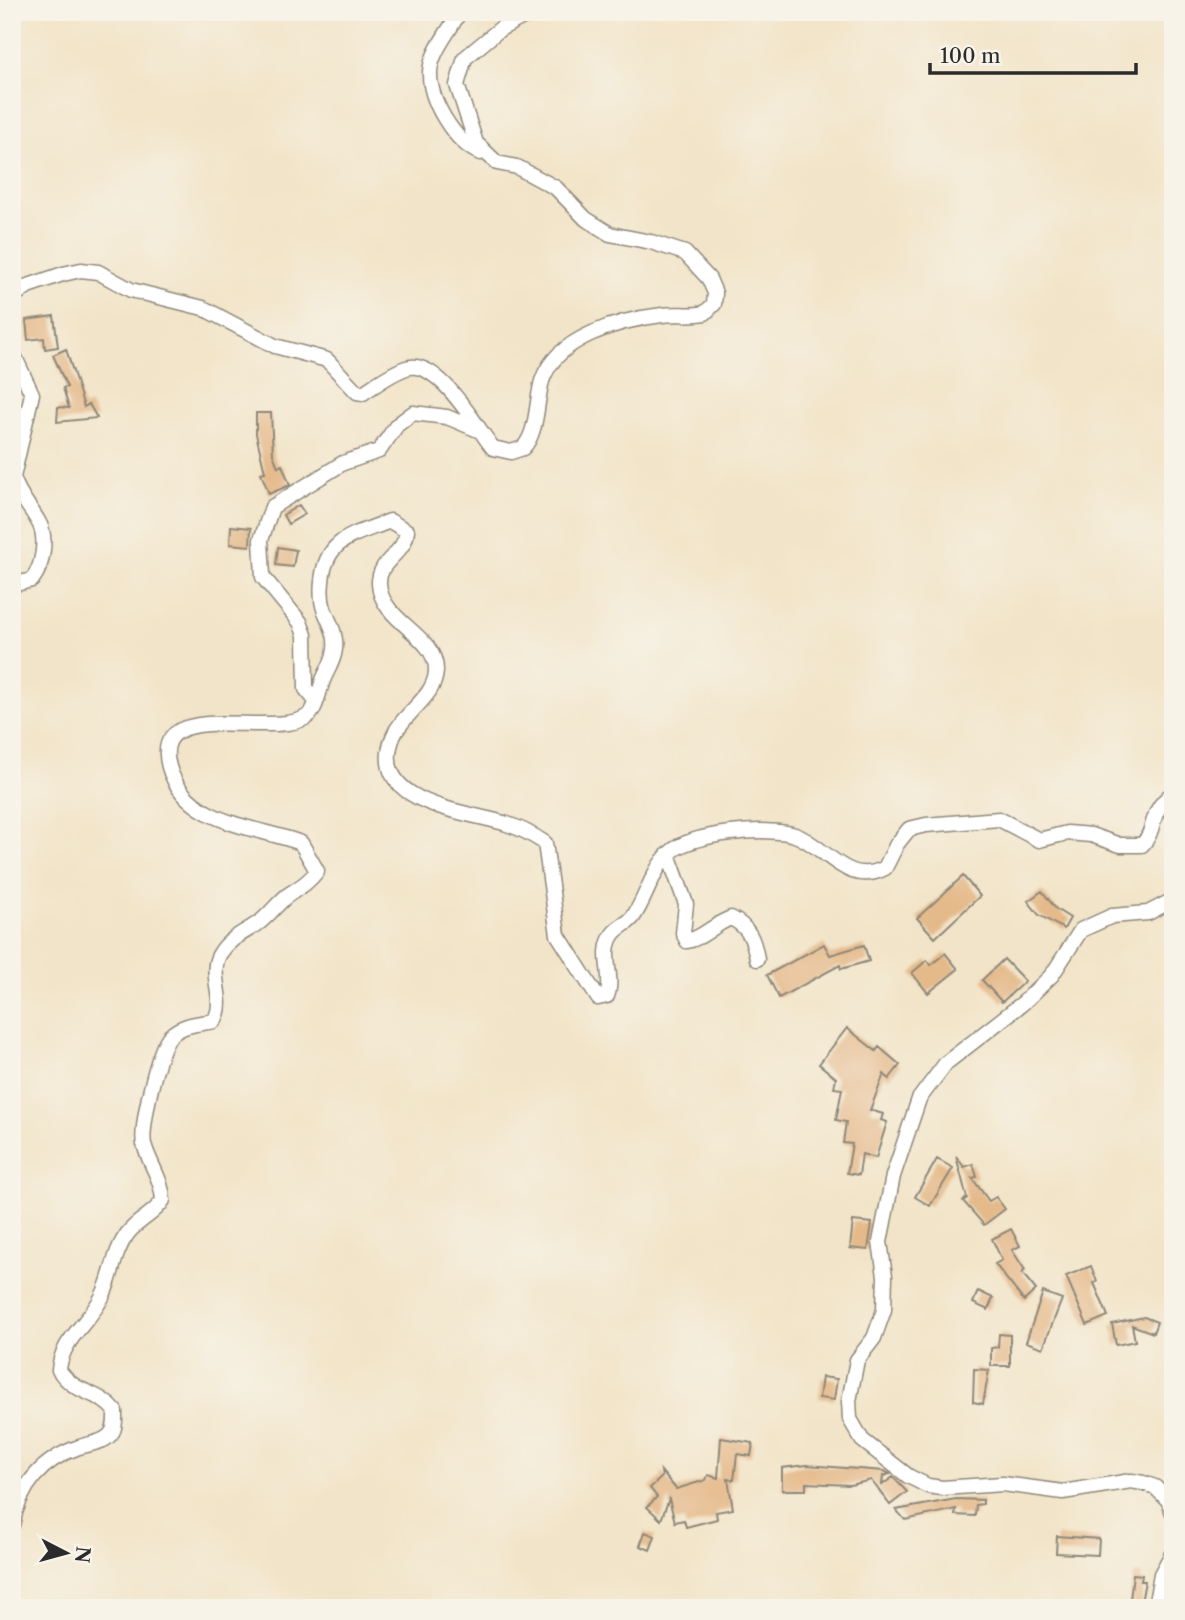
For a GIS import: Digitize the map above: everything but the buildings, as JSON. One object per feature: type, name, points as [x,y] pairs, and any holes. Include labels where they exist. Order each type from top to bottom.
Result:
[{"type":"street","points":[[459,12],[430,70],[433,94],[450,125],[470,148],[488,154]]},
{"type":"street","points":[[12,297],[28,286],[53,277],[81,270],[98,272],[131,290],[203,308],[275,346],[327,360],[357,392],[363,393],[407,368],[420,367],[435,375],[456,397],[493,448],[511,452],[523,448],[533,424],[546,368],[562,349],[585,336],[649,317],[705,313],[715,304],[715,293],[709,279],[685,253],[651,242],[610,234],[586,219],[556,188],[517,167],[497,163],[476,143],[459,95],[458,75],[465,58],[479,43],[532,12]]},
{"type":"street","points":[[12,351],[29,381],[32,394],[13,477],[16,490],[39,521],[42,541],[38,572],[32,580],[12,585]]},
{"type":"street","points":[[316,701],[306,689],[304,635],[300,622],[263,578],[261,540],[272,507],[343,463],[379,451],[397,425],[413,413],[447,416],[478,430]]},
{"type":"street","points":[[12,1525],[25,1485],[36,1472],[75,1449],[107,1439],[114,1430],[115,1411],[101,1398],[73,1388],[59,1370],[60,1361],[64,1347],[101,1300],[117,1251],[127,1234],[163,1199],[144,1143],[142,1122],[155,1081],[159,1056],[168,1038],[181,1027],[214,1021],[219,1013],[215,969],[218,955],[229,942],[261,921],[290,894],[308,884],[317,871],[302,843],[235,825],[197,806],[183,792],[169,766],[171,742],[180,730],[194,725],[280,725],[301,720],[311,713],[336,648],[321,595],[323,569],[329,552],[339,542],[390,521],[400,524],[407,531],[406,541],[379,572],[379,589],[397,620],[423,643],[436,669],[433,684],[393,736],[389,756],[394,776],[424,802],[507,824],[545,843],[558,935],[598,998],[607,996],[610,988],[607,950],[613,934],[631,921],[668,853],[700,836],[779,831],[813,845],[844,869],[864,874],[885,868],[897,844],[909,830],[943,823],[999,819],[1039,840],[1067,833],[1091,835],[1120,845],[1142,845],[1149,833],[1155,810],[1173,793]]},
{"type":"street","points":[[668,853],[686,904],[683,933],[687,941],[697,939],[714,924],[732,918],[744,924],[751,936],[757,959]]},
{"type":"street","points":[[1173,900],[1148,914],[1112,916],[1081,930],[1052,975],[1023,1003],[946,1063],[919,1099],[893,1177],[880,1241],[885,1276],[884,1310],[874,1338],[857,1360],[849,1401],[850,1419],[862,1440],[908,1476],[928,1486],[942,1488],[1003,1484],[1063,1492],[1126,1482],[1143,1483],[1155,1487],[1168,1500],[1173,1513]]},
{"type":"street","points":[[1155,1608],[1161,1574],[1173,1552]]}]
